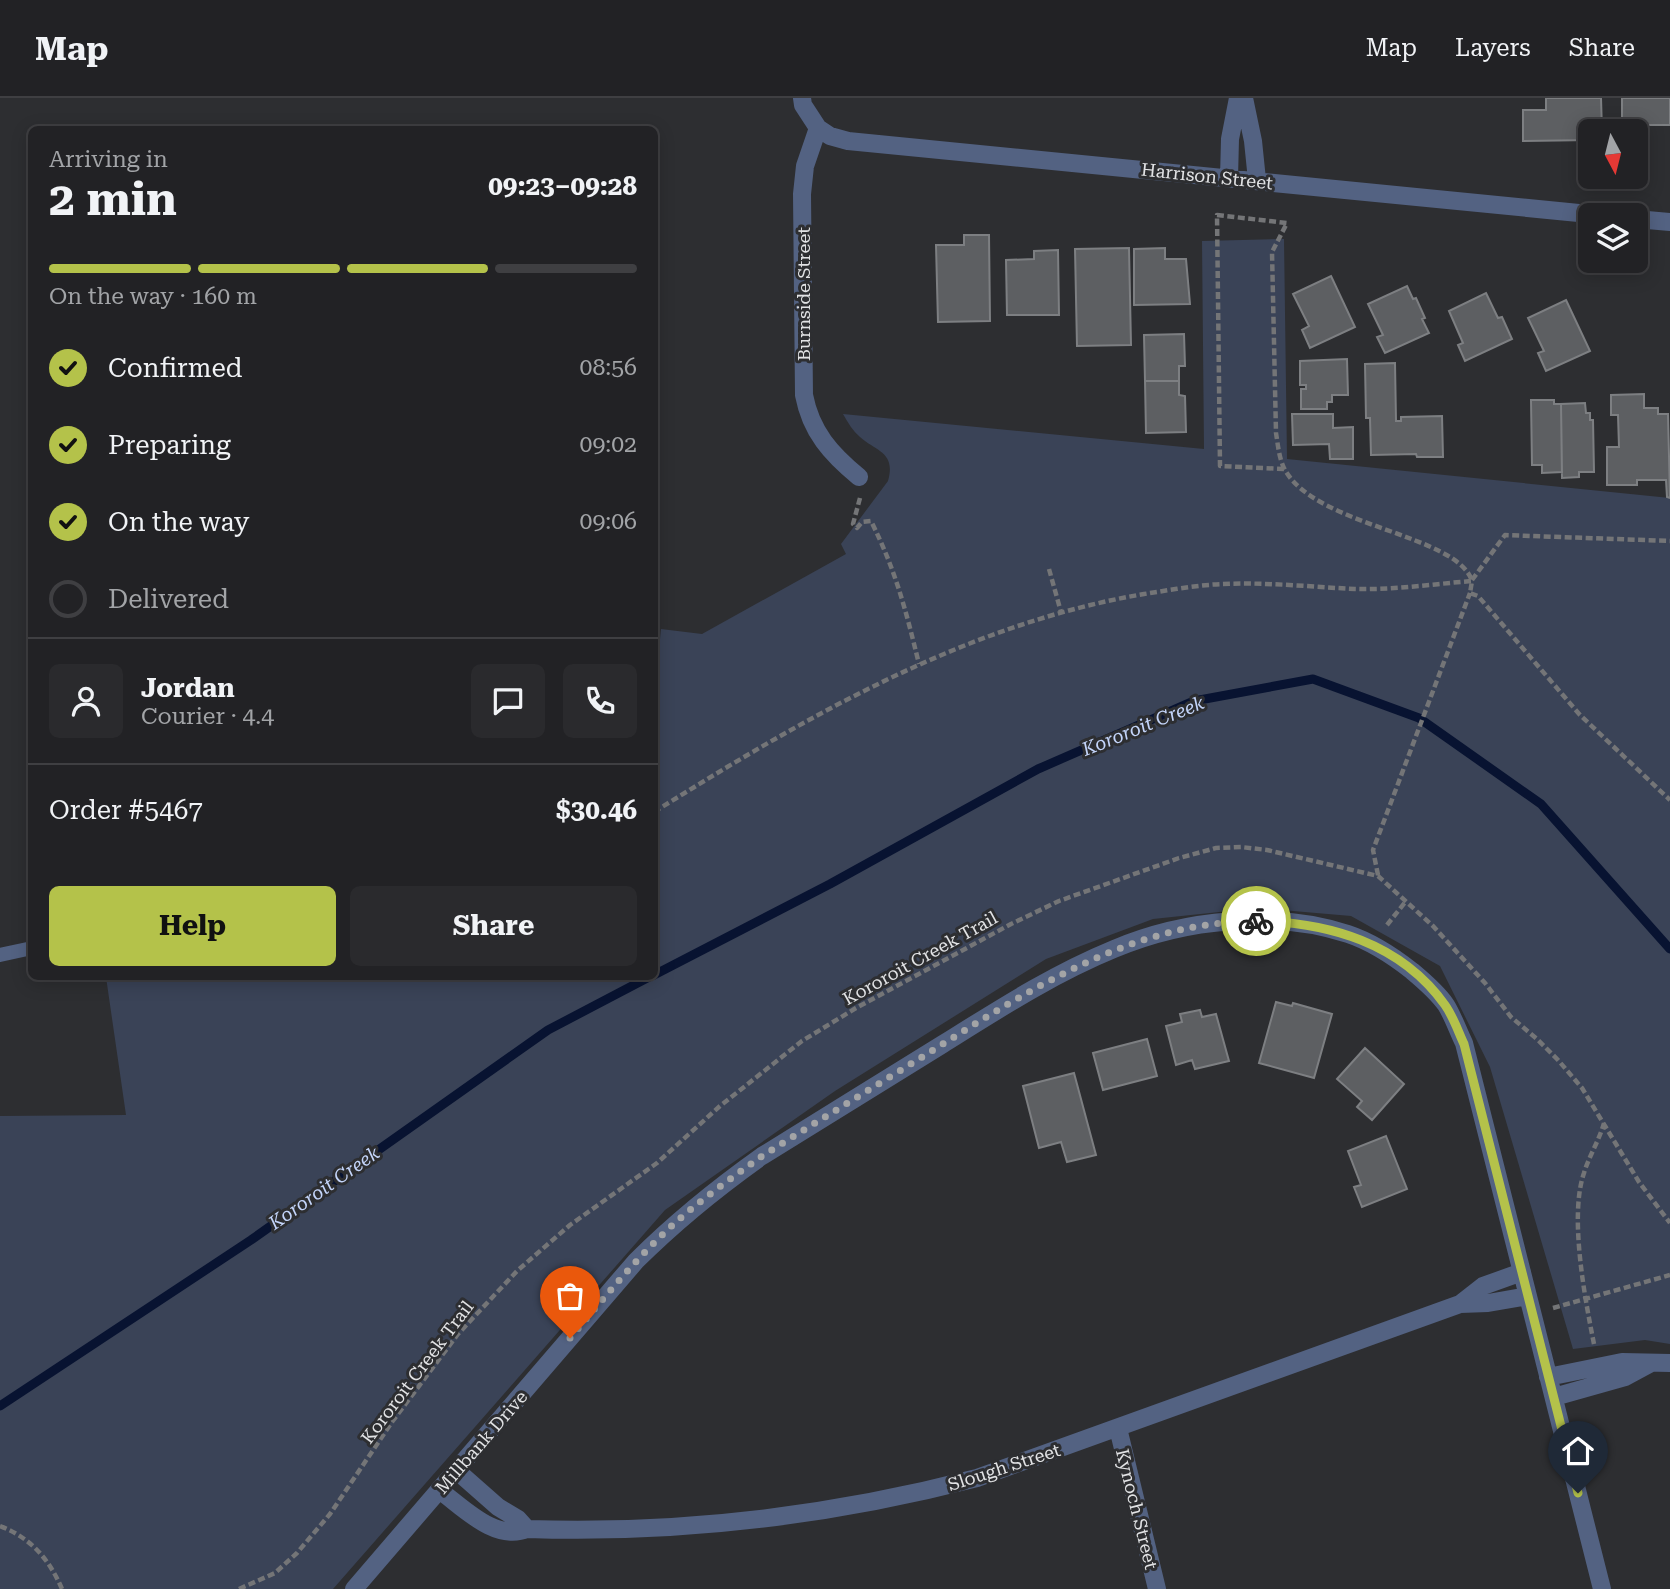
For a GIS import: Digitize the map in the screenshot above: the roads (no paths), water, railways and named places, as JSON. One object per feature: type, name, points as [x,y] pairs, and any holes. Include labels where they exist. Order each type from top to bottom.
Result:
[{"type":"street","points":[[802,98],[803,105],[818,128]]},
{"type":"street","points":[[1229,178],[1230,139],[1238,98]]},
{"type":"street","points":[[1244,98],[1253,141],[1256,180]]},
{"type":"street","name":"Harrison Street","points":[[818,128],[830,136],[849,141],[1578,213]]},
{"type":"street","name":"Burnside Street","points":[[818,128],[804,166],[802,194],[804,396],[807,412],[824,445],[837,460],[859,477]]},
{"type":"street","points":[[1648,220],[1670,222]]},
{"type":"street","name":"Millbank Drive","points":[[354,1589],[636,1261],[676,1222],[719,1186],[762,1156],[1038,985],[1116,948],[1167,931],[1215,923],[1286,921],[1317,925],[1350,934],[1375,946],[1423,980],[1446,1005],[1464,1044],[1602,1589]]},
{"type":"street","name":"Slough Street","points":[[1460,1304],[1483,1286],[1522,1272]]},
{"type":"street","name":"Slough Street","points":[[439,1490],[495,1528],[513,1532],[527,1529],[631,1530],[814,1512],[912,1494],[976,1478],[1460,1304],[1488,1303],[1528,1296]]},
{"type":"street","points":[[1548,1377],[1622,1362],[1670,1363]]},
{"type":"street","points":[[1553,1397],[1625,1377],[1651,1363]]},
{"type":"street","name":"Kynoch Street","points":[[1118,1428],[1157,1589]]},
{"type":"street","points":[[456,1470],[527,1529]]},
{"type":"lane","points":[[0,955],[28,949]]},
{"type":"waterway","name":"Kororoit Creek","points":[[658,973],[830,884],[1038,769],[1194,701],[1313,679],[1419,718],[1541,804],[1670,949]]},
{"type":"waterway","name":"Kororoit Creek","points":[[0,1406],[251,1240],[548,1030],[643,980]]}]
